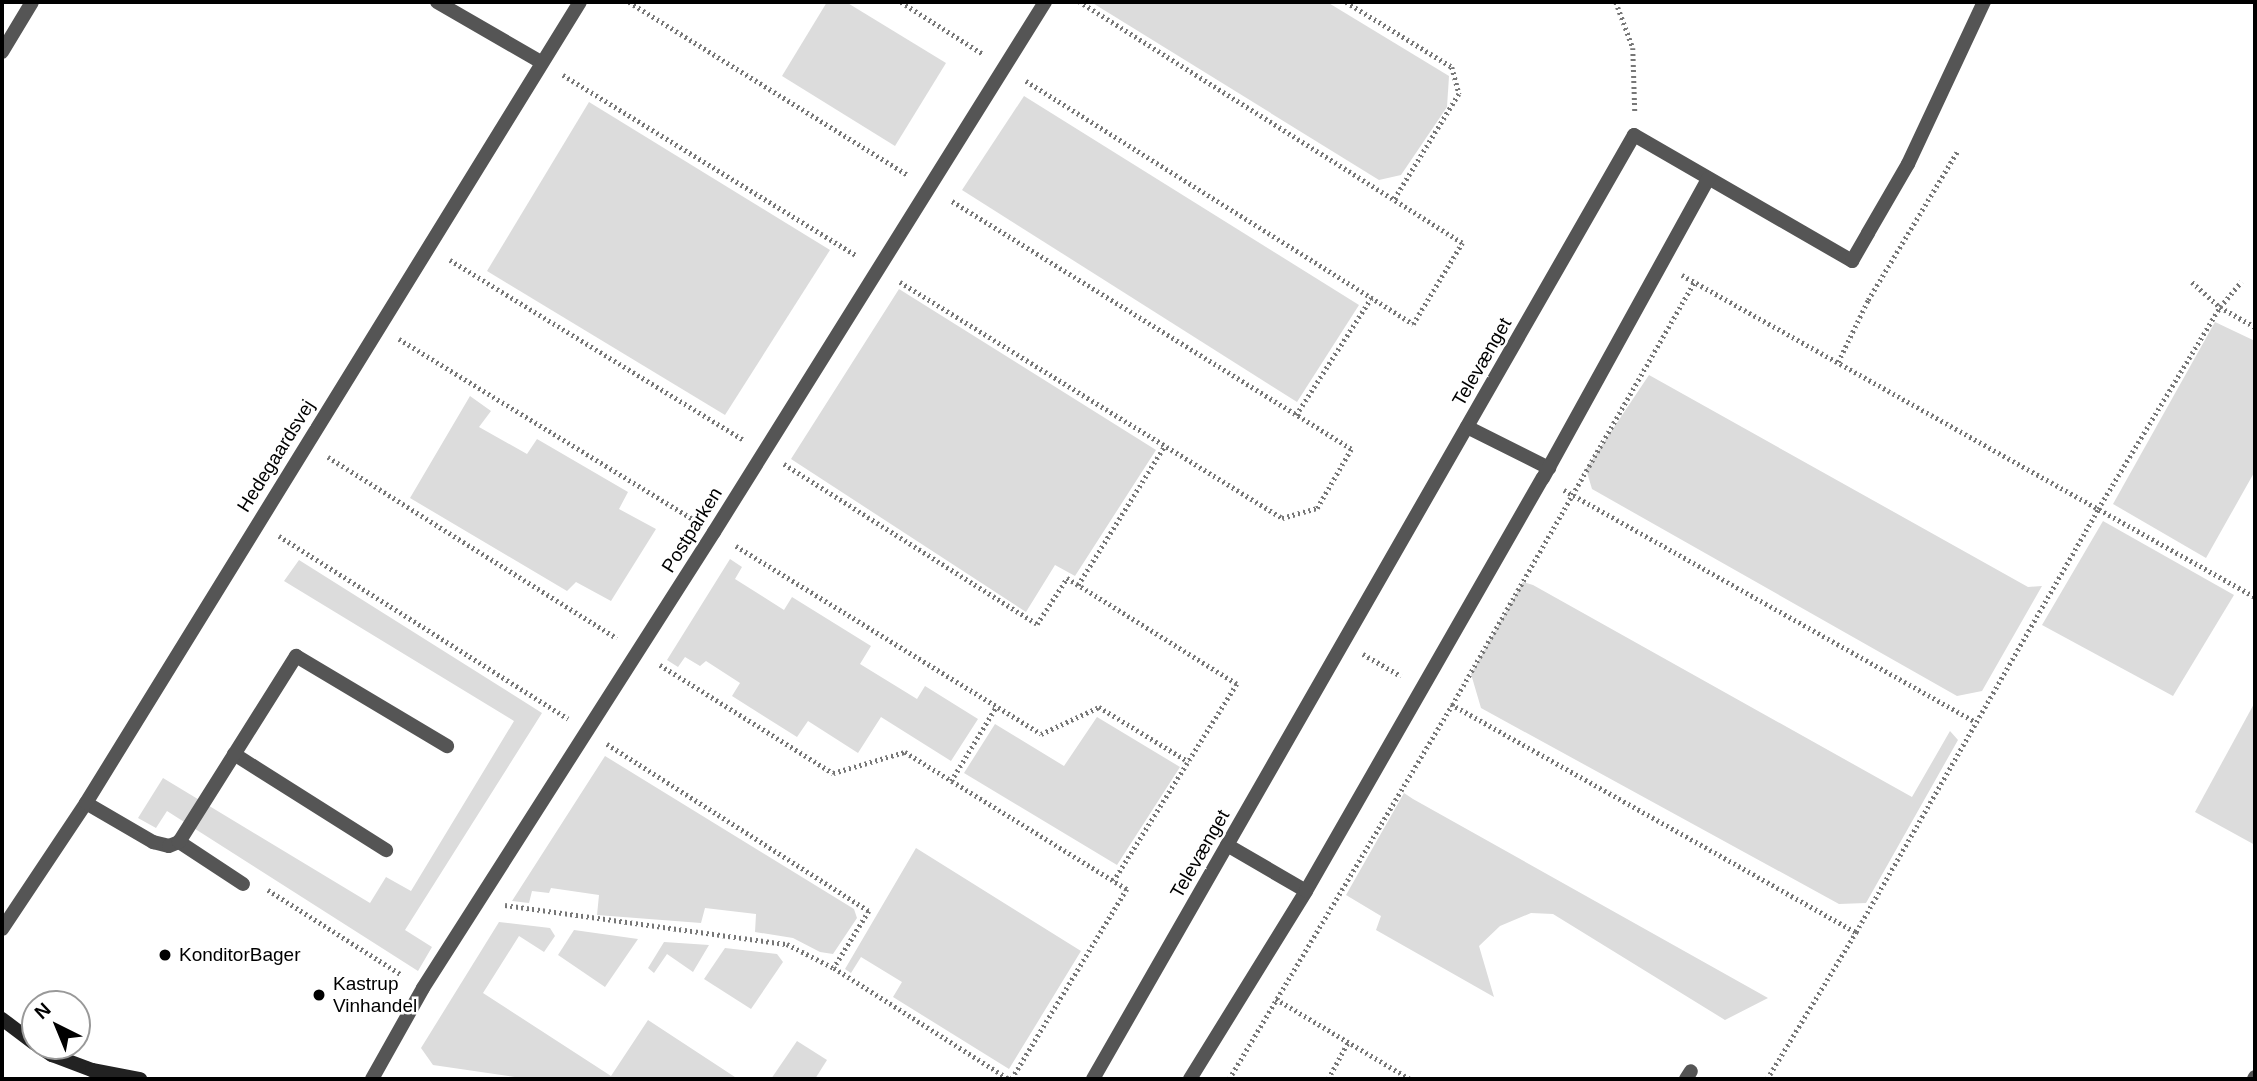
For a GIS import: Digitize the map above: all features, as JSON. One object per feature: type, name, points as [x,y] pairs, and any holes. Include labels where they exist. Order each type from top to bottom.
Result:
[{"type":"street","points":[[2,52],[32,2]]},
{"type":"street","points":[[437,2],[541,62]]},
{"type":"street","name":"Hedegaardsvej","points":[[2,929],[86,803],[580,2]]},
{"type":"street","name":"Postparken","points":[[372,1079],[423,988],[714,532],[1045,2]]},
{"type":"street","points":[[1636,136],[1852,261],[1908,164],[1984,2]]},
{"type":"street","name":"Televænget","points":[[1093,1079],[1636,136]]},
{"type":"street","points":[[1191,1079],[1306,891],[1423,688],[1663,264],[1708,178]]},
{"type":"street","points":[[1467,427],[1546,473]]},
{"type":"street","points":[[86,803],[153,842],[169,846],[179,842],[296,656],[447,746]]},
{"type":"street","points":[[234,754],[386,849]]},
{"type":"street","points":[[179,842],[243,884]]},
{"type":"street","points":[[1227,845],[1306,891]]},
{"type":"street","points":[[2,1020],[21,1034]]},
{"type":"street","points":[[65,1060],[92,1070],[141,1079]]},
{"type":"path","points":[[541,62],[1282,517],[1317,508],[1351,449],[629,2]]},
{"type":"path","points":[[901,2],[1413,324],[1462,243],[1079,2]]},
{"type":"path","points":[[1346,2],[1452,67],[1457,85],[1459,94],[1394,200]]},
{"type":"path","points":[[1616,2],[1633,48],[1636,136]]},
{"type":"path","points":[[1838,362],[1868,300],[1958,149]]},
{"type":"path","points":[[428,246],[763,451],[1037,624],[1067,578],[1237,684],[1114,881]]},
{"type":"path","points":[[1663,264],[2255,597]]},
{"type":"path","points":[[1228,1079],[1452,705],[1694,282]]},
{"type":"path","points":[[2192,282],[2220,307],[2255,327]]},
{"type":"path","points":[[1767,1079],[1856,932],[2098,509],[2220,307],[2241,282]]},
{"type":"path","points":[[1296,415],[1371,298]]},
{"type":"path","points":[[379,327],[1041,734],[1099,707],[1189,761]]},
{"type":"path","points":[[307,443],[833,774],[905,752],[1126,889],[1010,1079],[834,968],[787,944],[480,902]]},
{"type":"path","points":[[1078,585],[1165,445]]},
{"type":"path","points":[[1546,473],[1573,495],[1975,722]]},
{"type":"path","points":[[1343,643],[1856,932]]},
{"type":"path","points":[[951,781],[996,707]]},
{"type":"path","points":[[243,884],[265,888],[423,988]]},
{"type":"path","points":[[1276,999],[1399,1076],[1410,1079]]},
{"type":"path","points":[[1328,1079],[1348,1042]]},
{"type":"shaded area","points":[[827,2],[846,2],[946,63],[895,146],[782,76]]},
{"type":"shaded area","points":[[1091,2],[1327,2],[1449,76],[1447,107],[1401,175],[1379,180]]},
{"type":"shaded area","points":[[1024,96],[1359,305],[1297,402],[962,190]]},
{"type":"shaded area","points":[[589,102],[830,250],[725,415],[487,271]]},
{"type":"shaded area","points":[[899,289],[1156,450],[1075,576],[1055,565],[1026,612],[791,459]]},
{"type":"shaded area","points":[[2215,322],[2255,341],[2255,471],[2206,558],[2113,504]]},
{"type":"shaded area","points":[[1649,375],[2028,587],[2042,586],[1982,691],[1957,696],[1592,489],[1586,469]]},
{"type":"shaded area","points":[[470,396],[491,411],[479,427],[527,454],[537,439],[628,492],[619,509],[656,529],[611,601],[576,582],[567,591],[410,498]]},
{"type":"shaded area","points":[[2103,521],[2234,595],[2173,696],[2042,625]]},
{"type":"shaded area","points":[[730,559],[742,567],[735,579],[784,610],[792,597],[871,646],[860,664],[917,699],[925,686],[978,719],[951,761],[881,717],[858,753],[808,721],[797,737],[732,696],[740,683],[706,661],[700,666],[685,657],[678,667],[667,660]]},
{"type":"shaded area","points":[[299,560],[542,713],[405,930],[432,947],[418,971],[167,811],[156,828],[138,818],[163,778],[370,903],[386,877],[411,891],[514,721],[284,581]]},
{"type":"shaded area","points":[[1523,582],[1533,585],[1912,797],[1950,731],[1958,740],[1866,903],[1839,904],[1481,708],[1471,674]]},
{"type":"shaded area","points":[[2255,702],[2255,845],[2195,812]]},
{"type":"shaded area","points":[[1097,717],[1180,767],[1117,865],[964,773],[995,724],[1064,766]]},
{"type":"shaded area","points":[[605,756],[854,909],[857,918],[833,954],[820,952],[793,938],[755,932],[756,914],[705,908],[701,923],[597,915],[599,895],[551,888],[549,893],[532,891],[529,903],[512,901]]},
{"type":"shaded area","points":[[1404,793],[1768,998],[1725,1020],[1553,914],[1531,913],[1500,926],[1479,946],[1494,997],[1376,930],[1381,916],[1346,895]]},
{"type":"shaded area","points":[[916,848],[1081,951],[1009,1069],[893,997],[902,982],[861,957],[851,973],[845,969]]},
{"type":"shaded area","points":[[499,922],[550,928],[555,936],[544,952],[519,936],[483,993],[611,1076],[648,1020],[738,1079],[528,1079],[433,1065],[421,1048]]},
{"type":"shaded area","points":[[574,930],[638,939],[605,987],[558,955]]},
{"type":"shaded area","points":[[664,942],[709,945],[693,972],[667,954],[654,973],[648,968]]},
{"type":"shaded area","points":[[725,948],[777,954],[783,962],[751,1009],[704,979]]},
{"type":"shaded area","points":[[797,1041],[827,1060],[815,1079],[771,1079]]},
{"type":"place","name":"KonditorBager","points":[[165,955]]},
{"type":"place","name":"Kastrup Vinhandel","points":[[319,995]]}]
